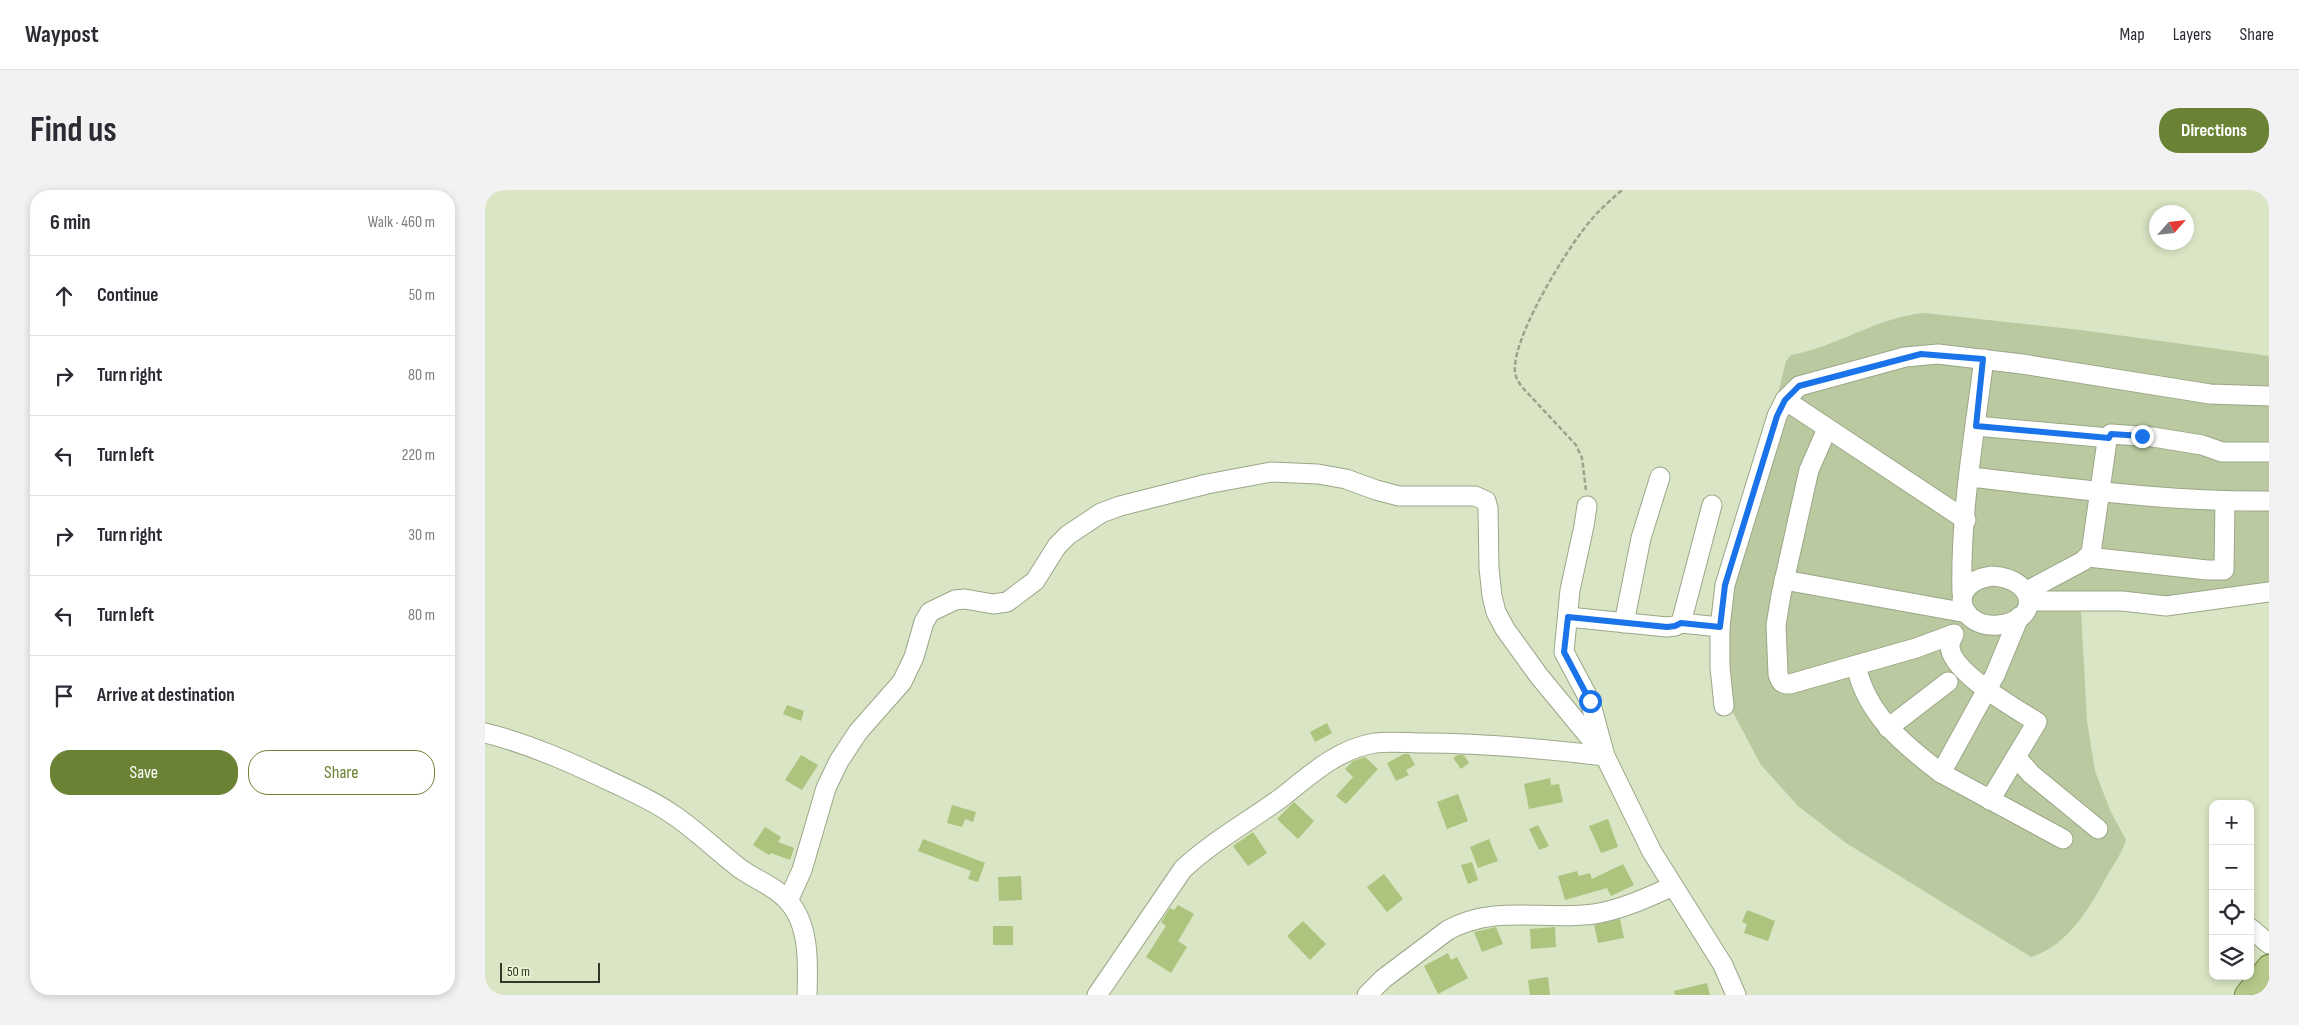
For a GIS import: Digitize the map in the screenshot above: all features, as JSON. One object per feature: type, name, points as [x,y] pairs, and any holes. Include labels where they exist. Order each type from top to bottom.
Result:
[{"type":"main road","points":[[2247,995],[2269,967]]},
{"type":"street","points":[[1724,706],[1720,667],[1720,627],[1725,585],[1777,416],[1785,400],[1799,386],[1905,357],[1938,354],[1983,359],[2210,394],[2269,396]]},
{"type":"street","points":[[1983,359],[1962,567],[1964,608],[1970,616],[1981,623],[1998,625],[2012,621],[2025,603],[2091,553],[2111,434],[2153,437],[2203,445],[2222,452],[2269,452]]},
{"type":"street","points":[[1785,400],[1966,520]]},
{"type":"street","points":[[1976,426],[2109,438]]},
{"type":"street","points":[[1827,429],[1809,470],[1784,580],[1776,625],[1780,682],[1790,684],[1916,648],[1953,634],[1970,616]]},
{"type":"street","points":[[788,901],[805,862],[826,788],[839,761],[858,732],[902,682],[914,658],[924,622],[931,612],[955,600],[965,599],[993,604],[1007,602],[1035,581],[1057,546],[1068,535],[1101,513],[1120,506],[1240,477],[1271,472],[1318,474],[1346,480],[1399,496],[1460,495],[1481,498],[1486,501],[1488,508],[1491,596],[1496,612],[1505,629],[1539,676],[1605,756],[1617,777],[1637,824],[1673,886],[1723,965],[1736,995]]},
{"type":"street","points":[[1624,623],[1641,538],[1660,477]]},
{"type":"street","points":[[1970,477],[2100,491],[2225,501],[2269,501]]},
{"type":"street","points":[[2088,557],[2207,570],[2224,570],[2225,501]]},
{"type":"street","points":[[1681,623],[1712,505]]},
{"type":"street","points":[[1587,506],[1570,590],[1564,652],[1590,701],[1605,756]]},
{"type":"street","points":[[1941,773],[2005,656],[2025,603],[2013,580],[1992,576],[1973,582],[1962,593]]},
{"type":"street","points":[[1784,580],[1970,616]]},
{"type":"street","points":[[2025,603],[2122,602],[2167,606],[2269,592]]},
{"type":"street","points":[[1568,617],[1667,627],[1681,623],[1720,627]]},
{"type":"street","points":[[1953,634],[1950,646],[1953,655],[1973,681],[2037,722],[1990,800]]},
{"type":"street","points":[[1856,665],[1858,677],[1867,697],[1888,728],[1941,773],[2063,839]]},
{"type":"street","points":[[1888,728],[1948,682]]},
{"type":"street","points":[[485,733],[506,738],[561,759],[648,800],[673,815],[740,868],[771,887],[788,901],[801,927],[807,945],[807,995]]},
{"type":"street","points":[[1097,995],[1183,868],[1201,852],[1281,798],[1306,776],[1353,749],[1375,743],[1463,743],[1605,756]]},
{"type":"street","points":[[2017,758],[2031,774],[2098,828]]},
{"type":"street","points":[[1367,995],[1383,979],[1448,930],[1459,925],[1495,916],[1595,914],[1651,896],[1673,886]]},
{"type":"street","points":[[2254,931],[2269,944]]},
{"type":"path","points":[[1587,506],[1582,458],[1576,445],[1522,387],[1516,379],[1515,367],[1527,322],[1564,257],[1591,219],[1621,190]]},
{"type":"green space","points":[[1924,313],[2081,330],[2269,356],[2269,583],[2168,598],[2080,592],[2087,721],[2095,771],[2110,810],[2126,840],[2086,912],[2057,944],[2031,957],[1846,843],[1798,806],[1761,765],[1728,703],[1727,603],[1786,361],[1791,355],[1825,346],[1890,320]]},
{"type":"building","points":[[787,705],[804,711],[801,721],[783,714]]},
{"type":"building","points":[[1327,723],[1332,733],[1315,742],[1310,732]]},
{"type":"building","points":[[1404,754],[1409,754],[1415,765],[1406,770],[1409,775],[1396,781],[1387,763]]},
{"type":"building","points":[[801,755],[818,765],[802,790],[785,780]]},
{"type":"building","points":[[1458,755],[1464,755],[1469,763],[1461,769],[1453,758]]},
{"type":"building","points":[[1365,757],[1378,769],[1346,804],[1336,796],[1353,777],[1345,769],[1353,761]]},
{"type":"building","points":[[1550,778],[1551,785],[1559,784],[1563,802],[1529,809],[1524,784]]},
{"type":"building","points":[[1458,794],[1468,821],[1447,829],[1437,802]]},
{"type":"building","points":[[1294,802],[1314,821],[1298,839],[1277,819]]},
{"type":"building","points":[[952,805],[976,812],[973,822],[965,819],[962,827],[947,823]]},
{"type":"building","points":[[1608,819],[1618,847],[1601,853],[1589,826]]},
{"type":"building","points":[[1538,825],[1549,846],[1539,850],[1529,829]]},
{"type":"building","points":[[765,827],[781,837],[778,842],[794,848],[790,860],[771,853],[769,855],[753,845]]},
{"type":"building","points":[[1253,832],[1267,853],[1248,866],[1233,846]]},
{"type":"building","points":[[923,839],[985,863],[978,882],[968,879],[971,871],[918,851]]},
{"type":"building","points":[[1489,839],[1498,861],[1478,868],[1470,847]]},
{"type":"building","points":[[1472,862],[1478,880],[1468,884],[1461,865]]},
{"type":"building","points":[[1623,864],[1634,885],[1611,896],[1607,888],[1565,900],[1558,876],[1577,871],[1579,876],[1590,873],[1592,879]]},
{"type":"building","points":[[1384,874],[1403,899],[1387,912],[1367,887]]},
{"type":"building","points":[[1021,876],[1022,900],[999,901],[998,877]]},
{"type":"building","points":[[1178,905],[1194,914],[1178,941],[1187,947],[1171,973],[1146,957],[1166,926],[1161,922],[1170,908],[1174,910]]},
{"type":"building","points":[[1747,910],[1775,921],[1768,941],[1744,933],[1747,924],[1742,922]]},
{"type":"building","points":[[1620,919],[1624,938],[1598,943],[1594,925]]},
{"type":"building","points":[[1303,921],[1326,944],[1310,960],[1287,936]]},
{"type":"building","points":[[993,926],[1013,926],[1013,945],[993,945]]},
{"type":"building","points":[[1496,927],[1503,944],[1482,952],[1474,932]]},
{"type":"building","points":[[1555,927],[1556,947],[1531,949],[1530,929]]},
{"type":"building","points":[[1448,953],[1451,960],[1457,957],[1468,978],[1438,994],[1424,966]]},
{"type":"building","points":[[1548,977],[1550,995],[1530,995],[1528,980]]},
{"type":"building","points":[[1707,983],[1710,995],[1675,995],[1674,991]]},
{"type":"route","points":[[1590,701],[1582,684],[1566,660],[1564,652],[1568,617],[1667,627],[1681,623],[1720,627],[1725,585],[1777,416],[1785,400],[1799,386],[1921,354],[1983,359],[1976,426],[2109,438],[2111,434],[2142,436]]}]
